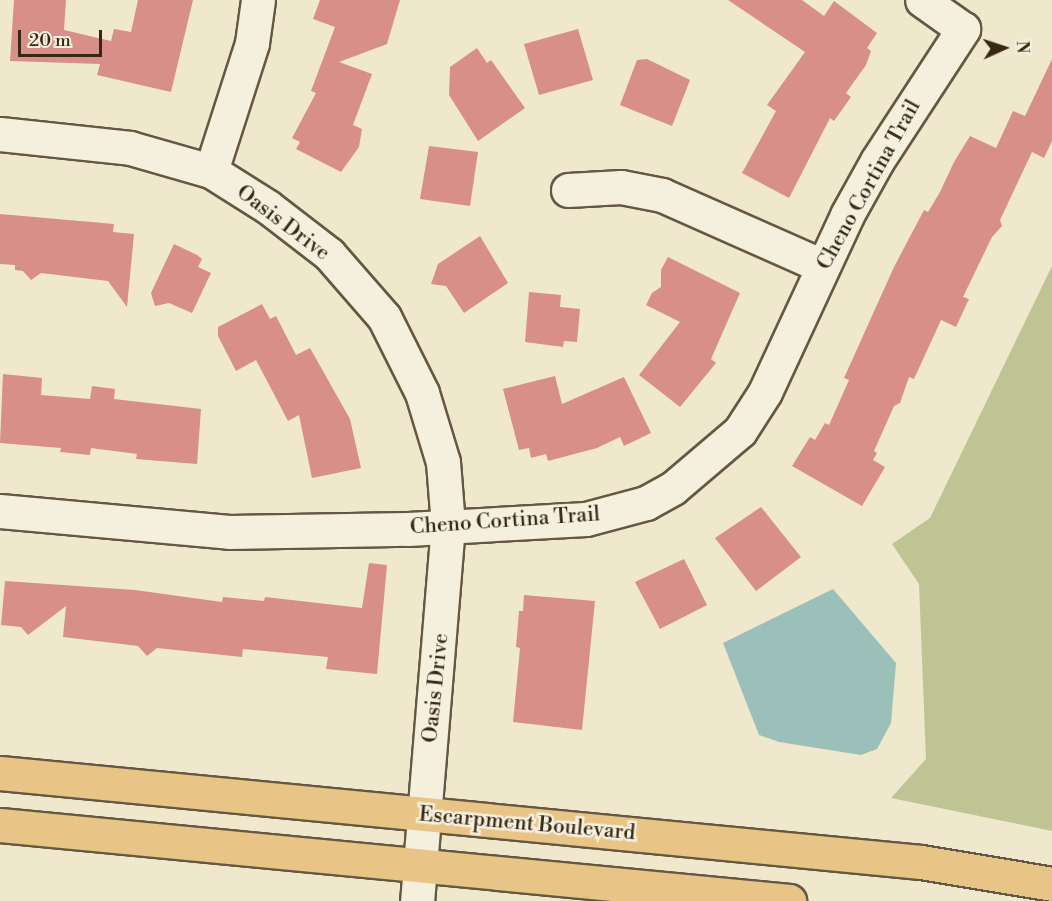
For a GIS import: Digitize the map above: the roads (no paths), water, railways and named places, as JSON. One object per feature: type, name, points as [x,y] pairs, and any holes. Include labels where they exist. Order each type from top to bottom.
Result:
[{"type":"main road","name":"Escarpment Boulevard","points":[[0,773],[921,862],[1052,884]]},
{"type":"main road","points":[[0,825],[789,901]]},
{"type":"street","points":[[211,171],[252,44],[258,0]]},
{"type":"street","name":"Cheno Cortina Trail","points":[[0,511],[229,532],[448,525],[586,519],[646,502],[673,488],[740,431],[765,392],[822,266],[877,161],[963,29],[922,0]]},
{"type":"street","name":"Oasis Drive","points":[[0,134],[130,148],[211,171],[268,207],[329,254],[384,317],[422,393],[443,462],[448,525],[417,901]]},
{"type":"street","points":[[568,190],[621,187],[662,195],[822,266]]},
{"type":"water","points":[[833,589],[896,663],[891,723],[877,749],[861,755],[779,742],[759,735],[723,643]]}]
